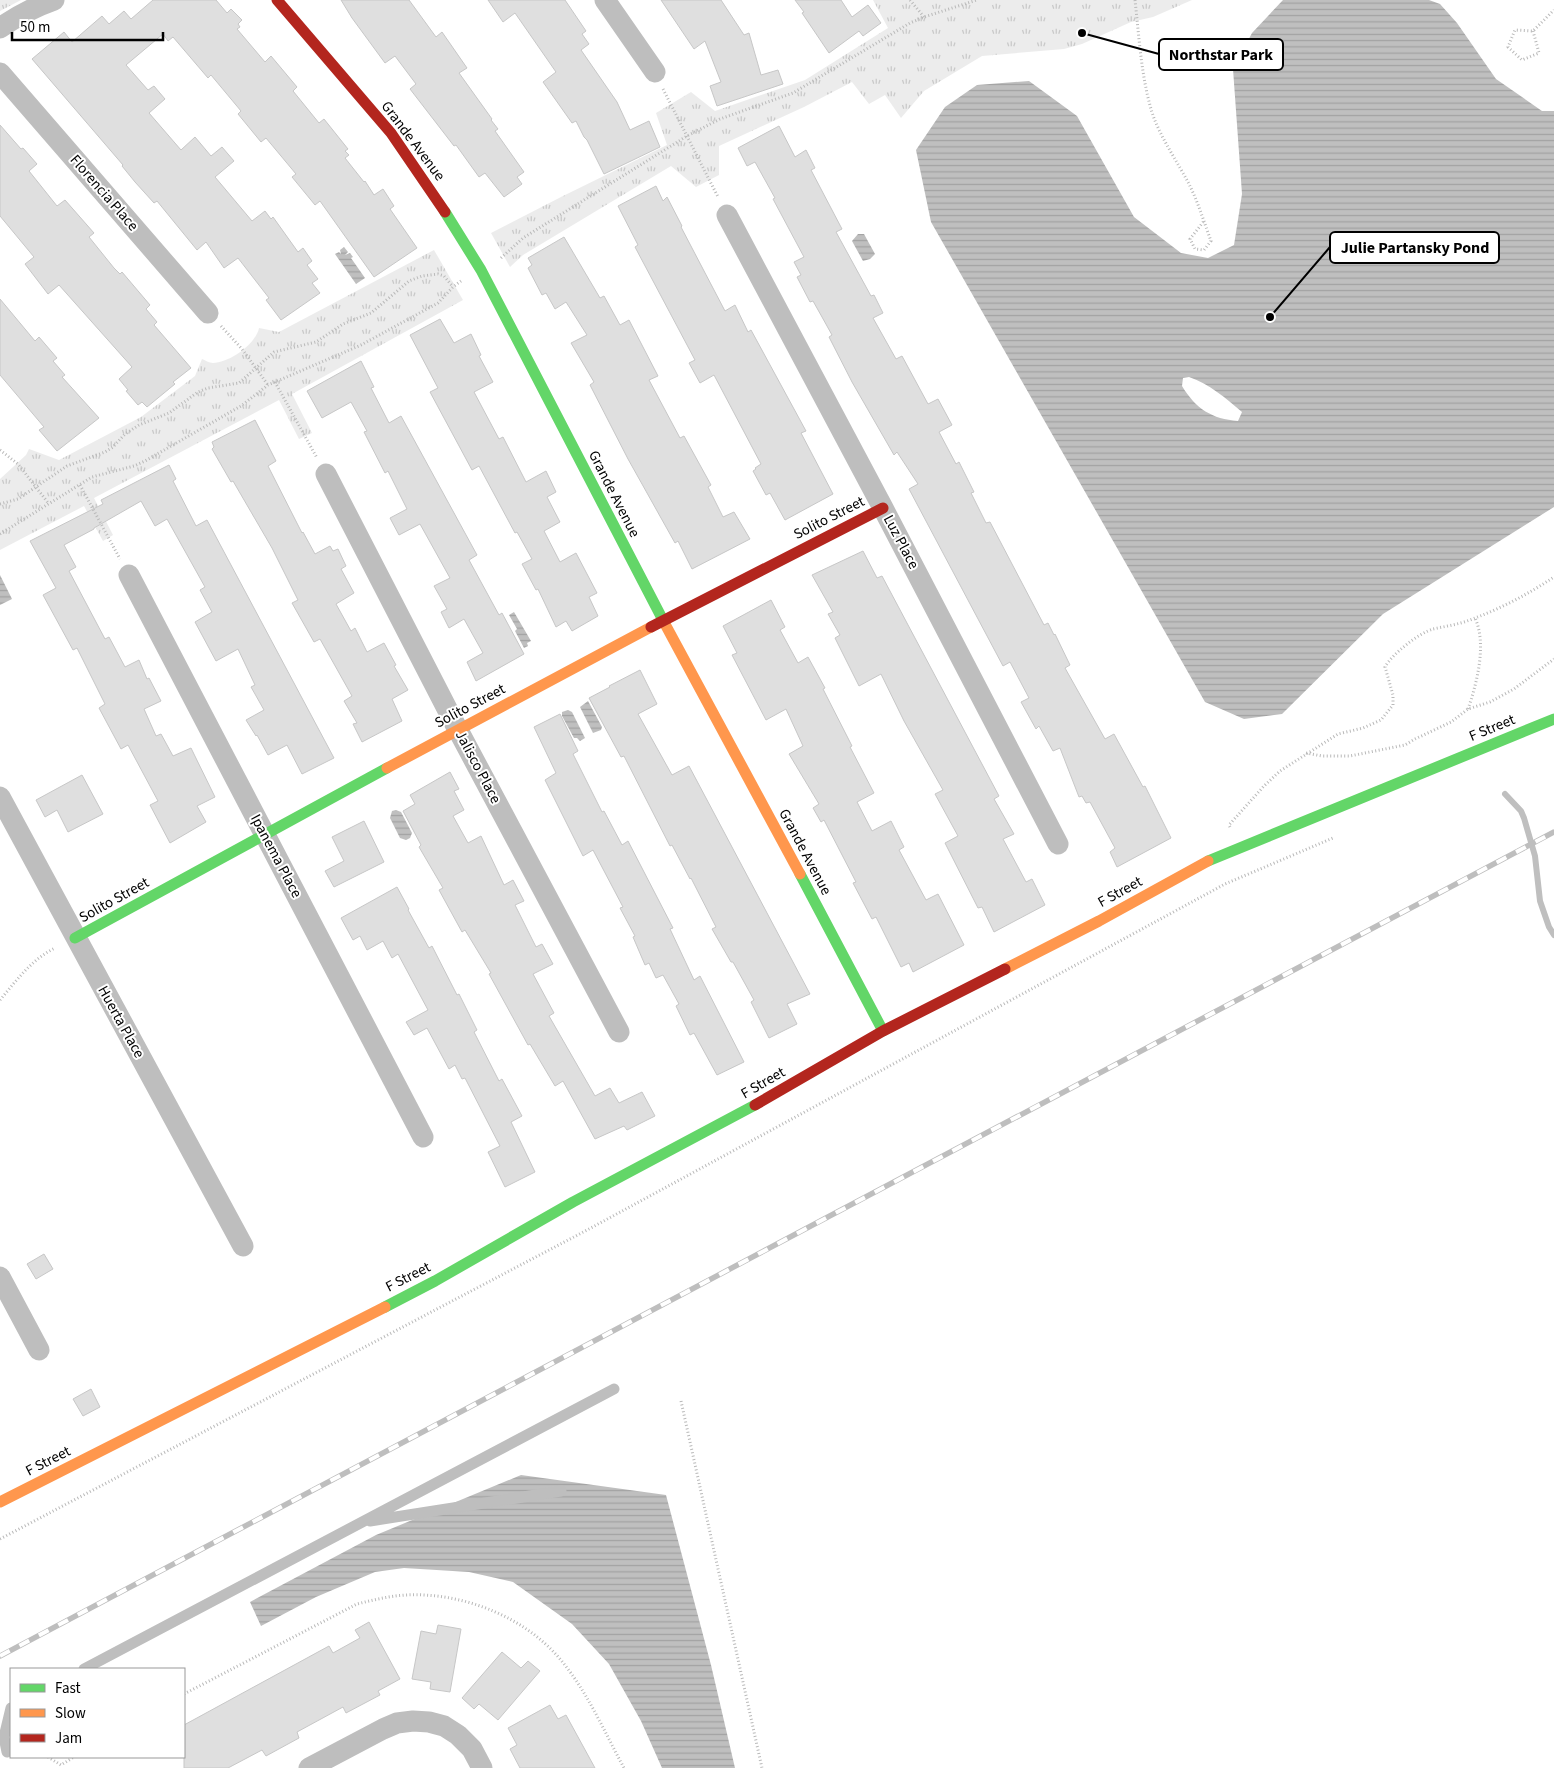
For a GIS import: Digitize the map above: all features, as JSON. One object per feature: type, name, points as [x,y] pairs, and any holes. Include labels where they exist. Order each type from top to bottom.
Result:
[{"type":"street","points":[[0,28],[40,5],[54,0]]},
{"type":"street","name":"Grande Avenue","points":[[277,0],[391,133],[438,200],[481,270],[663,620],[883,1031]]},
{"type":"street","points":[[605,0],[654,72]]},
{"type":"street","name":"Florencia Place","points":[[0,73],[208,313]]},
{"type":"street","name":"Luz Place","points":[[727,215],[883,508],[1058,844]]},
{"type":"street","name":"Jalisco Place","points":[[326,474],[458,730],[619,1032]]},
{"type":"street","name":"Solito Street","points":[[75,938],[264,834],[663,620],[883,508]]},
{"type":"street","name":"Ipanema Place","points":[[129,575],[423,1136]]},
{"type":"street","name":"F Street","points":[[0,1502],[435,1281],[573,1202],[763,1101],[883,1031],[1099,920],[1204,863],[1554,719]]},
{"type":"street","name":"Huerta Place","points":[[0,797],[243,1246]]},
{"type":"street","points":[[0,1277],[39,1350]]},
{"type":"street","points":[[309,1768],[383,1729],[397,1723],[413,1721],[429,1722],[444,1726],[458,1735],[472,1749],[482,1768]]},
{"type":"lane","points":[[86,1668],[614,1389]]},
{"type":"lane","points":[[360,1523],[561,1491]]},
{"type":"lane","points":[[7,1752],[4,1737],[10,1712]]},
{"type":"path","points":[[910,0],[924,17]]},
{"type":"path","points":[[501,258],[523,238],[687,136],[720,119],[793,93],[924,17],[977,0]]},
{"type":"path","points":[[1135,0],[1141,55],[1151,110],[1190,187],[1204,221],[1211,241],[1204,250],[1195,249],[1190,239],[1204,221]]},
{"type":"path","points":[[1533,31],[1539,53],[1522,60],[1508,47],[1515,30],[1533,31],[1554,10]]},
{"type":"path","points":[[654,72],[727,215]]},
{"type":"path","points":[[0,504],[18,499],[67,466],[105,452],[113,447],[125,434],[139,425],[169,413],[198,392],[208,388],[239,383],[274,352],[316,342],[343,324],[371,313],[409,281],[422,276],[438,274],[444,276],[453,287]]},
{"type":"path","points":[[0,534],[92,477],[134,466],[145,461],[241,406],[268,385],[361,345],[438,303],[453,287],[463,280]]},
{"type":"path","points":[[208,313],[242,349],[268,385]]},
{"type":"path","points":[[274,382],[326,474]]},
{"type":"path","points":[[0,450],[18,464],[49,504]]},
{"type":"path","points":[[80,485],[129,575]]},
{"type":"path","points":[[1229,825],[1280,771],[1338,734],[1363,728],[1380,720],[1393,705],[1393,696],[1384,667],[1388,661],[1410,643],[1432,630],[1475,618],[1531,591],[1554,577]]},
{"type":"path","points":[[1468,709],[1479,668],[1479,627],[1475,618]]},
{"type":"path","points":[[1306,753],[1322,756],[1350,756],[1405,745],[1451,722],[1468,709],[1490,702],[1514,689],[1554,659]]},
{"type":"path","points":[[0,1539],[588,1229],[1225,884],[1333,838]]},
{"type":"path","points":[[0,1000],[25,970],[46,952],[75,938]]},
{"type":"path","points":[[681,1401],[762,1768]]},
{"type":"path","points":[[185,1693],[357,1604],[406,1595],[430,1595],[456,1599],[482,1606],[515,1622],[539,1638],[559,1658],[579,1685],[624,1768]]},
{"type":"path","points":[[49,1758],[60,1766],[72,1758]]},
{"type":"green space","points":[[0,0],[21,0],[0,11]]},
{"type":"green space","points":[[873,0],[1192,0],[1153,17],[1131,22],[1082,44],[1064,49],[982,56],[924,91],[901,118],[885,95],[869,104],[852,82],[804,107],[719,146],[719,175],[696,187],[671,166],[523,255],[510,267],[491,233],[667,145],[656,113],[691,92],[715,111],[805,80],[888,28]]},
{"type":"green space","points":[[434,250],[463,300],[292,394],[312,433],[299,439],[279,400],[94,498],[113,535],[103,541],[84,506],[0,550],[0,479],[26,455],[29,449],[59,460],[141,417],[195,376],[202,359],[213,363],[227,360],[241,352],[253,340],[259,328],[279,332]]},
{"type":"shaded area","points":[[1283,0],[1429,0],[1440,4],[1457,23],[1496,79],[1542,111],[1554,111],[1554,507],[1383,614],[1282,714],[1244,719],[1205,702],[931,222],[916,150],[945,107],[977,85],[1029,81],[1077,116],[1134,217],[1181,253],[1208,258],[1234,245],[1242,194],[1233,69],[1252,33]],"holes":[[[1189,377],[1204,383],[1242,412],[1238,421],[1220,418],[1199,407],[1182,386],[1183,378]]]},
{"type":"shaded area","points":[[858,234],[864,234],[875,254],[870,259],[863,261],[852,241]]},
{"type":"shaded area","points":[[344,247],[348,252],[345,255],[350,253],[353,257],[351,258],[365,278],[356,284],[335,254],[339,252],[341,254],[340,250]]},
{"type":"shaded area","points":[[0,575],[12,599],[0,605]]},
{"type":"shaded area","points":[[514,612],[531,641],[524,648],[509,615]]},
{"type":"shaded area","points":[[588,701],[602,727],[601,730],[593,733],[580,707]]},
{"type":"shaded area","points":[[568,710],[572,712],[585,738],[580,741],[574,738],[562,716],[562,712]]},
{"type":"shaded area","points":[[392,811],[401,812],[412,833],[410,838],[406,840],[400,838],[390,818]]},
{"type":"shaded area","points":[[521,1475],[666,1495],[711,1665],[735,1768],[662,1768],[641,1721],[609,1664],[572,1624],[513,1582],[469,1572],[404,1568],[375,1572],[316,1597],[261,1626],[250,1602],[376,1535]]},
{"type":"building","points":[[153,0],[216,0],[227,13],[231,9],[242,20],[238,24],[240,27],[237,29],[265,62],[271,56],[297,87],[293,91],[319,123],[324,119],[348,149],[345,151],[349,155],[345,158],[365,181],[374,195],[383,189],[394,206],[390,209],[417,248],[374,277],[320,201],[315,205],[292,177],[296,174],[266,138],[261,142],[238,114],[241,111],[211,75],[208,78],[173,37],[168,41],[163,34],[126,65],[148,90],[154,86],[165,99],[149,113],[181,150],[195,137],[211,156],[222,147],[234,161],[215,177],[252,221],[265,211],[271,219],[273,217],[298,252],[303,248],[312,261],[307,265],[318,279],[312,283],[320,293],[281,320],[266,300],[269,298],[238,258],[224,268],[206,242],[197,250],[157,201],[154,203],[135,182],[123,165],[32,59],[64,32],[72,42],[102,16],[109,24],[124,11],[131,19]]},
{"type":"building","points":[[341,0],[409,0],[436,37],[442,32],[467,68],[459,73],[492,119],[498,129],[495,131],[524,172],[517,177],[522,184],[504,197],[485,173],[479,177],[456,145],[454,146],[410,89],[416,84],[395,56],[385,63]]},
{"type":"building","points":[[488,0],[565,0],[586,31],[582,34],[589,44],[581,50],[617,102],[630,130],[649,121],[660,147],[604,174],[576,121],[572,123],[543,82],[556,72],[515,13],[503,22]]},
{"type":"building","points":[[661,0],[721,0],[744,35],[749,33],[761,75],[778,70],[783,84],[717,106],[710,86],[721,82],[705,41],[694,49]]},
{"type":"building","points":[[795,0],[841,0],[852,17],[868,5],[881,23],[863,36],[859,31],[829,53]]},
{"type":"building","points":[[0,125],[37,164],[29,171],[57,206],[65,200],[94,233],[89,237],[114,268],[120,274],[122,272],[150,305],[146,309],[157,322],[154,325],[191,368],[147,407],[142,402],[138,405],[119,379],[132,367],[59,285],[48,294],[25,264],[34,257],[0,216]]},
{"type":"building","points":[[779,126],[795,157],[806,150],[815,168],[811,170],[842,229],[836,232],[871,296],[874,295],[883,313],[873,318],[896,359],[902,356],[928,404],[938,399],[952,425],[939,432],[956,464],[959,462],[974,492],[971,493],[986,523],[990,522],[1044,625],[1048,623],[1055,634],[1070,665],[1065,668],[1105,739],[1114,734],[1143,787],[1145,786],[1171,838],[1117,867],[1110,852],[1115,848],[1090,802],[1086,803],[1082,796],[1079,797],[1060,748],[1053,751],[1039,726],[1036,729],[1021,702],[1029,698],[1010,662],[1003,666],[909,489],[918,484],[897,452],[894,455],[852,382],[829,337],[832,335],[813,301],[810,302],[797,277],[801,275],[794,262],[804,257],[773,199],[775,198],[755,162],[747,166],[738,148]]},
{"type":"building","points":[[656,186],[663,201],[667,197],[725,311],[735,305],[748,332],[751,330],[806,431],[801,433],[833,494],[785,520],[770,493],[766,495],[753,471],[761,464],[714,375],[700,383],[689,363],[695,360],[635,247],[638,245],[618,206]]},
{"type":"building","points":[[564,237],[600,298],[604,296],[620,325],[629,320],[658,376],[649,380],[680,438],[684,436],[711,485],[708,487],[723,517],[734,512],[750,539],[692,569],[678,541],[675,543],[628,459],[590,385],[594,382],[571,343],[587,335],[566,302],[555,309],[546,293],[542,295],[528,268],[532,265],[528,258]]},
{"type":"building","points":[[0,299],[35,341],[39,337],[57,358],[53,361],[65,375],[62,377],[99,418],[57,451],[39,430],[44,427],[0,375]]},
{"type":"building","points":[[440,319],[454,343],[471,334],[481,355],[479,356],[493,382],[474,392],[499,439],[503,437],[526,482],[546,471],[556,492],[547,497],[560,522],[544,531],[560,562],[576,553],[597,593],[589,597],[598,616],[572,631],[566,621],[556,627],[538,589],[536,590],[522,564],[532,559],[517,532],[515,533],[479,466],[472,470],[430,392],[438,388],[410,335]]},
{"type":"building","points":[[361,361],[374,387],[371,388],[389,423],[401,416],[477,555],[469,560],[499,615],[502,613],[524,654],[476,681],[467,662],[483,653],[464,619],[449,628],[441,612],[447,609],[434,586],[450,578],[420,524],[399,535],[390,518],[407,509],[388,471],[385,473],[364,432],[367,431],[351,402],[322,418],[307,391]]},
{"type":"building","points":[[255,420],[276,461],[268,466],[302,533],[315,554],[330,546],[333,551],[338,549],[346,566],[341,569],[354,593],[336,604],[351,631],[355,628],[367,652],[384,643],[396,665],[394,666],[408,690],[392,699],[402,721],[362,742],[353,724],[357,723],[344,701],[352,696],[320,639],[314,642],[292,603],[298,600],[272,548],[212,449],[214,447],[212,442]]},
{"type":"building","points":[[169,465],[176,479],[173,481],[196,526],[207,520],[334,758],[302,774],[287,745],[268,755],[246,720],[264,710],[251,687],[255,685],[238,649],[216,661],[195,622],[212,612],[200,590],[205,587],[167,519],[155,526],[141,501],[64,545],[76,567],[69,571],[105,639],[109,637],[125,667],[139,660],[147,679],[149,678],[161,701],[144,709],[156,736],[161,734],[173,756],[191,748],[215,797],[197,806],[206,822],[170,843],[150,805],[158,801],[128,745],[121,749],[99,708],[105,704],[77,648],[73,650],[43,595],[56,588],[30,541],[103,504],[101,500]]},
{"type":"building","points":[[863,551],[877,578],[882,576],[999,796],[994,799],[1014,834],[1003,839],[1026,882],[1032,879],[1045,905],[994,932],[982,907],[978,908],[945,843],[958,836],[935,794],[943,790],[904,721],[881,674],[859,686],[835,638],[840,635],[828,614],[833,612],[812,575]]},
{"type":"building","points":[[771,600],[785,627],[780,630],[798,663],[808,657],[825,688],[823,689],[852,746],[850,747],[874,793],[857,802],[872,831],[891,821],[904,847],[899,850],[926,900],[938,894],[964,945],[913,972],[909,963],[901,967],[876,917],[872,919],[853,883],[856,882],[824,820],[821,822],[813,808],[819,804],[789,754],[803,746],[786,709],[766,720],[732,655],[737,653],[723,626]]},
{"type":"building","points":[[640,670],[657,704],[638,714],[672,775],[689,766],[810,994],[787,1004],[797,1024],[769,1038],[751,1002],[754,1000],[712,929],[716,927],[691,878],[672,845],[670,846],[624,756],[621,757],[589,698]]},
{"type":"building","points":[[560,714],[578,751],[573,754],[602,812],[604,811],[622,845],[628,841],[673,928],[670,929],[694,980],[700,976],[744,1062],[717,1075],[694,1033],[690,1035],[676,1006],[679,1004],[663,975],[656,978],[649,963],[645,965],[633,937],[635,936],[620,908],[623,907],[593,850],[583,856],[545,780],[556,773],[534,727]]},
{"type":"building","points":[[450,772],[459,789],[454,791],[464,810],[453,816],[468,843],[481,836],[504,885],[513,880],[524,901],[515,905],[536,947],[542,944],[553,964],[533,974],[554,1013],[549,1016],[595,1096],[610,1088],[619,1103],[642,1092],[655,1116],[627,1130],[624,1126],[595,1139],[563,1081],[555,1086],[530,1044],[528,1045],[489,974],[491,973],[465,930],[462,932],[439,890],[443,888],[419,847],[421,845],[403,811],[415,804],[410,795]]},
{"type":"building","points":[[82,775],[103,814],[68,832],[57,810],[45,817],[36,800]]},
{"type":"building","points":[[364,821],[384,862],[334,887],[325,871],[344,861],[332,837]]},
{"type":"building","points":[[397,887],[429,948],[432,946],[457,995],[459,994],[477,1030],[474,1032],[499,1081],[502,1079],[522,1116],[511,1122],[535,1172],[505,1187],[488,1152],[500,1146],[465,1078],[462,1079],[455,1065],[449,1069],[427,1028],[414,1035],[406,1022],[428,1010],[398,954],[392,958],[383,941],[367,950],[360,936],[353,940],[341,918]]},
{"type":"building","points":[[44,1254],[53,1269],[36,1279],[27,1264]]},
{"type":"building","points":[[91,1389],[100,1407],[83,1416],[73,1399]]},
{"type":"building","points":[[369,1622],[400,1679],[378,1691],[380,1695],[346,1713],[343,1707],[297,1732],[299,1738],[266,1756],[262,1750],[228,1768],[184,1768],[185,1724],[329,1646],[333,1653],[360,1638],[355,1630]]},
{"type":"building","points":[[438,1625],[461,1629],[450,1692],[430,1689],[431,1682],[412,1679],[421,1631],[436,1634]]},
{"type":"building","points":[[502,1652],[521,1668],[528,1661],[540,1671],[498,1720],[479,1704],[474,1709],[462,1698]]},
{"type":"building","points":[[550,1705],[558,1719],[566,1715],[595,1768],[520,1768],[510,1749],[517,1745],[508,1728]]},
{"type":"waterway","points":[[1505,794],[1521,811],[1524,818],[1535,856],[1540,901],[1549,927],[1554,935]]},
{"type":"railway","points":[[0,1656],[1554,832]]},
{"type":"traffic: fast","points":[[445,212],[481,270],[665,624]]},
{"type":"traffic: fast","points":[[1208,861],[1554,719]]},
{"type":"traffic: fast","points":[[75,938],[387,768]]},
{"type":"traffic: fast","points":[[800,874],[883,1031]]},
{"type":"traffic: fast","points":[[385,1307],[435,1281],[573,1202],[755,1105]]},
{"type":"traffic: slow","points":[[665,624],[800,874]]},
{"type":"traffic: slow","points":[[387,768],[651,627]]},
{"type":"traffic: slow","points":[[1005,969],[1099,921],[1208,861]]},
{"type":"traffic: slow","points":[[0,1502],[385,1307]]},
{"type":"traffic: jam","points":[[277,0],[391,133],[445,212]]},
{"type":"traffic: jam","points":[[651,627],[883,508]]},
{"type":"traffic: jam","points":[[755,1105],[883,1031],[1005,969]]},
{"type":"place","name":"Northstar Park","points":[[1082,33]]},
{"type":"place","name":"Julie Partansky Pond","points":[[1270,317]]}]
